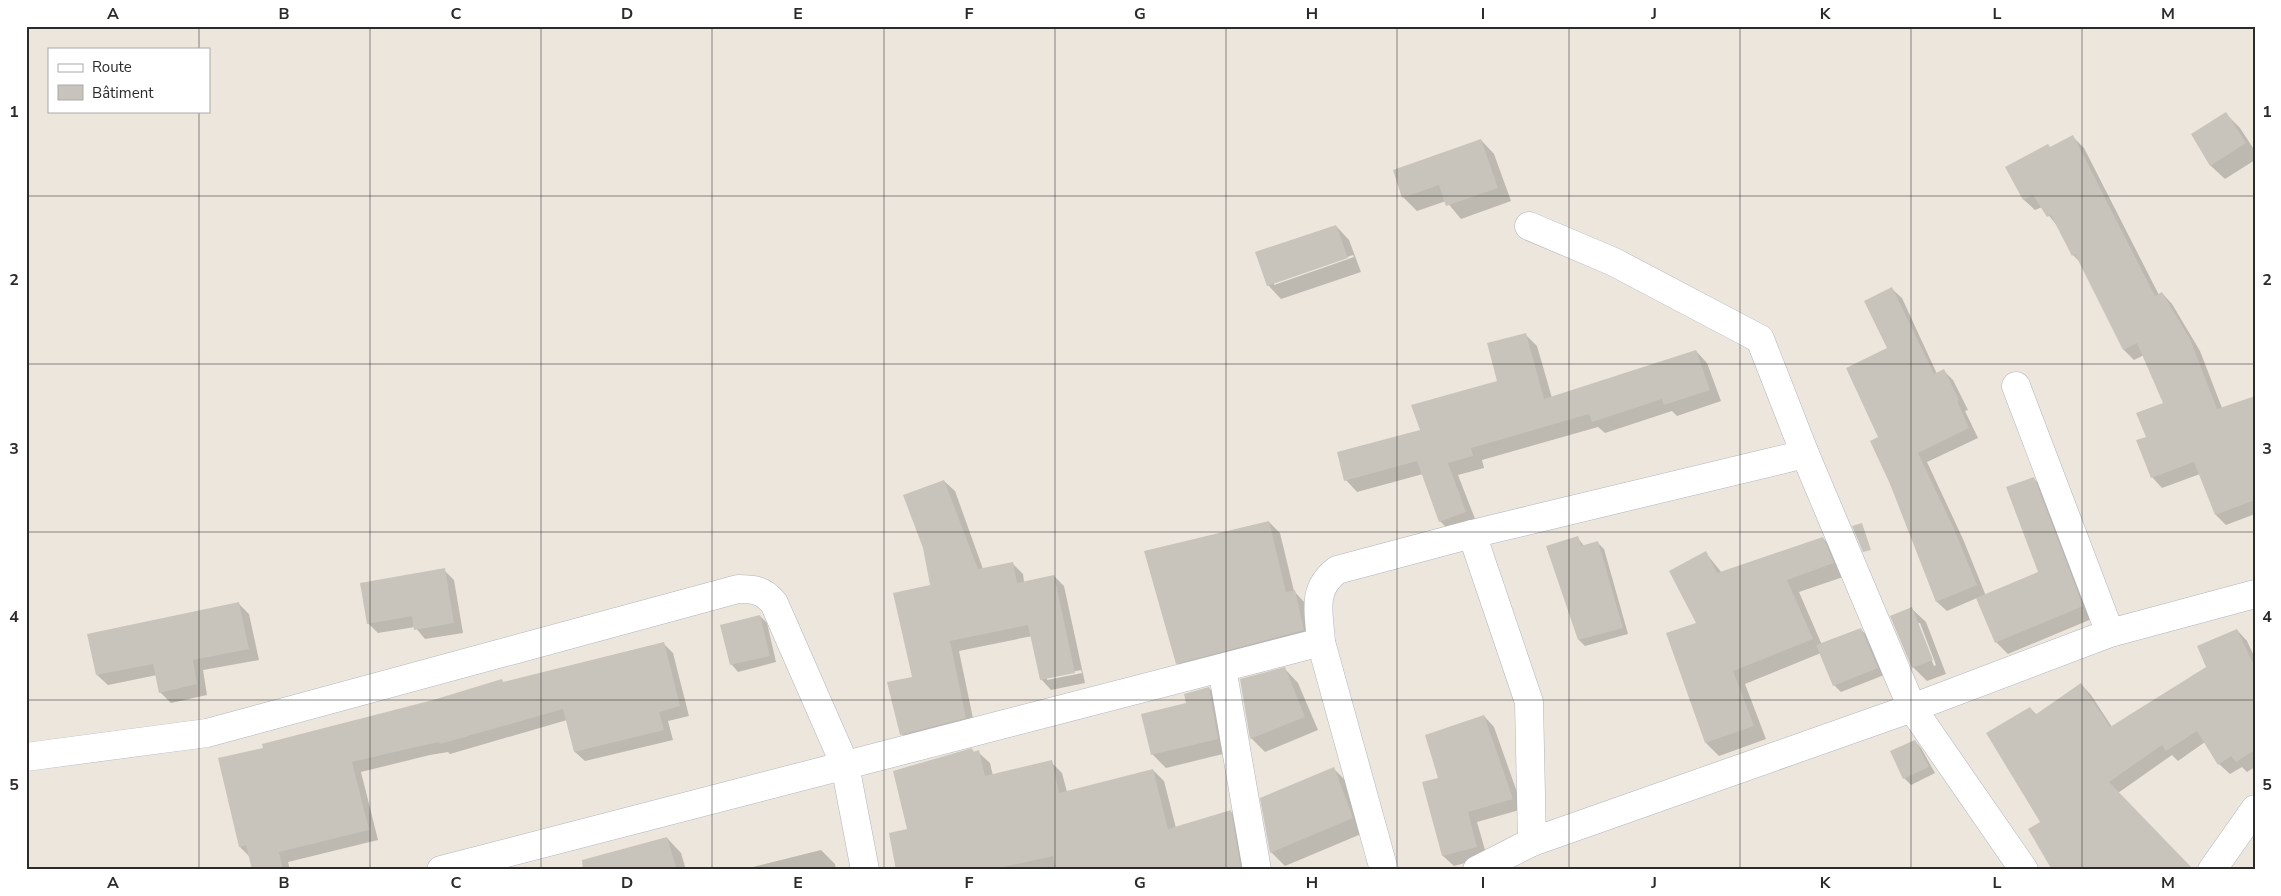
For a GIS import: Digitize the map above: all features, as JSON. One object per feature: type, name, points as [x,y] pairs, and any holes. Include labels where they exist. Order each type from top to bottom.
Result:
[{"type":"street","points":[[1529,226],[1614,262],[1760,339],[1805,454],[1912,708],[2024,870]]},
{"type":"street","points":[[2016,386],[2110,633]]},
{"type":"street","points":[[1384,870],[1321,642],[1318,603],[1320,588],[1326,579],[1337,570],[1472,534],[1805,454]]},
{"type":"street","points":[[1472,534],[1529,702],[1532,842]]},
{"type":"street","points":[[26,757],[207,733],[738,588],[756,589],[766,594],[774,603],[845,765],[865,870]]},
{"type":"street","points":[[1477,870],[1532,842],[1912,708],[2110,633],[2255,594]]},
{"type":"street","points":[[441,870],[1321,642]]},
{"type":"street","points":[[1222,668],[1257,870]]},
{"type":"street","points":[[2212,870],[2255,809]]},
{"type":"building","points":[[2226,112],[2246,143],[2210,166],[2191,134]]},
{"type":"building","points":[[2073,135],[2155,296],[2162,292],[2190,339],[2217,409],[2255,396],[2255,500],[2215,515],[2194,462],[2151,478],[2136,440],[2146,437],[2136,413],[2163,403],[2137,343],[2123,350],[2075,254],[2072,256],[2051,215],[2047,217],[2033,195],[2023,200],[2005,167],[2048,144],[2050,147]]},
{"type":"building","points":[[1481,139],[1498,188],[1446,206],[1439,185],[1402,198],[1393,170]]},
{"type":"building","points":[[1336,225],[1348,258],[1267,286],[1255,252]]},
{"type":"building","points":[[1892,287],[1934,374],[1944,369],[1959,400],[1957,401],[1969,428],[1918,453],[1954,529],[1977,585],[1936,602],[1890,484],[1870,441],[1878,437],[1846,368],[1887,348],[1864,301]]},
{"type":"building","points":[[1526,333],[1544,399],[1696,350],[1710,390],[1664,405],[1662,399],[1592,422],[1589,414],[1471,448],[1473,456],[1448,463],[1466,512],[1439,522],[1417,461],[1344,481],[1337,452],[1420,430],[1411,405],[1497,381],[1487,343]]},
{"type":"building","points":[[2034,477],[2083,606],[1995,643],[1976,598],[2038,572],[2006,487]]},
{"type":"building","points":[[944,480],[978,569],[1013,562],[1017,583],[1054,575],[1075,673],[1040,680],[1028,625],[950,641],[966,718],[900,735],[887,682],[912,677],[893,593],[930,585],[923,548],[903,495]]},
{"type":"building","points":[[1269,521],[1286,592],[1295,590],[1304,630],[1176,664],[1144,551]]},
{"type":"building","points":[[1862,523],[1871,550],[1863,552],[1852,526]]},
{"type":"building","points":[[1578,536],[1581,546],[1598,541],[1623,628],[1578,640],[1546,546]]},
{"type":"building","points":[[1823,537],[1834,563],[1787,580],[1813,639],[1733,671],[1754,726],[1705,743],[1666,633],[1696,623],[1669,571],[1706,551],[1717,573]]},
{"type":"building","points":[[445,568],[454,623],[414,630],[412,616],[367,624],[360,583]]},
{"type":"building","points":[[239,602],[249,649],[193,660],[197,684],[159,693],[153,664],[96,675],[87,634]]},
{"type":"building","points":[[1912,607],[1933,660],[1912,668],[1890,616]]},
{"type":"building","points":[[760,615],[770,656],[730,665],[720,625]]},
{"type":"building","points":[[1861,628],[1878,668],[1833,686],[1816,645]]},
{"type":"building","points":[[2237,629],[2255,668],[2255,750],[2236,762],[2231,756],[2218,765],[2197,731],[2166,751],[2162,745],[2109,782],[2194,870],[2052,870],[2028,829],[2040,822],[1986,733],[2030,707],[2035,715],[2081,683],[2110,727],[2206,667],[2197,646]]},
{"type":"building","points":[[664,642],[680,706],[659,712],[664,730],[574,752],[563,709],[440,744],[439,742],[352,762],[369,830],[279,852],[283,870],[252,870],[246,845],[239,847],[218,758],[263,748],[262,744],[433,700],[502,679],[503,682]]},
{"type":"building","points":[[1285,667],[1305,717],[1250,739],[1240,679]]},
{"type":"building","points":[[1209,687],[1218,739],[1151,755],[1141,714],[1186,703],[1184,694]]},
{"type":"building","points":[[1484,715],[1513,799],[1468,812],[1477,847],[1442,856],[1422,782],[1438,778],[1425,735]]},
{"type":"building","points":[[1915,740],[1929,767],[1903,779],[1890,751]]},
{"type":"building","points":[[972,748],[973,752],[979,750],[985,776],[1052,760],[1059,793],[1153,769],[1168,829],[1231,810],[1241,870],[1057,870],[1053,856],[990,870],[896,870],[889,833],[907,829],[893,771]]},
{"type":"building","points":[[1334,767],[1353,818],[1270,853],[1260,798]]},
{"type":"building","points":[[667,837],[677,870],[583,870],[582,860]]}]
